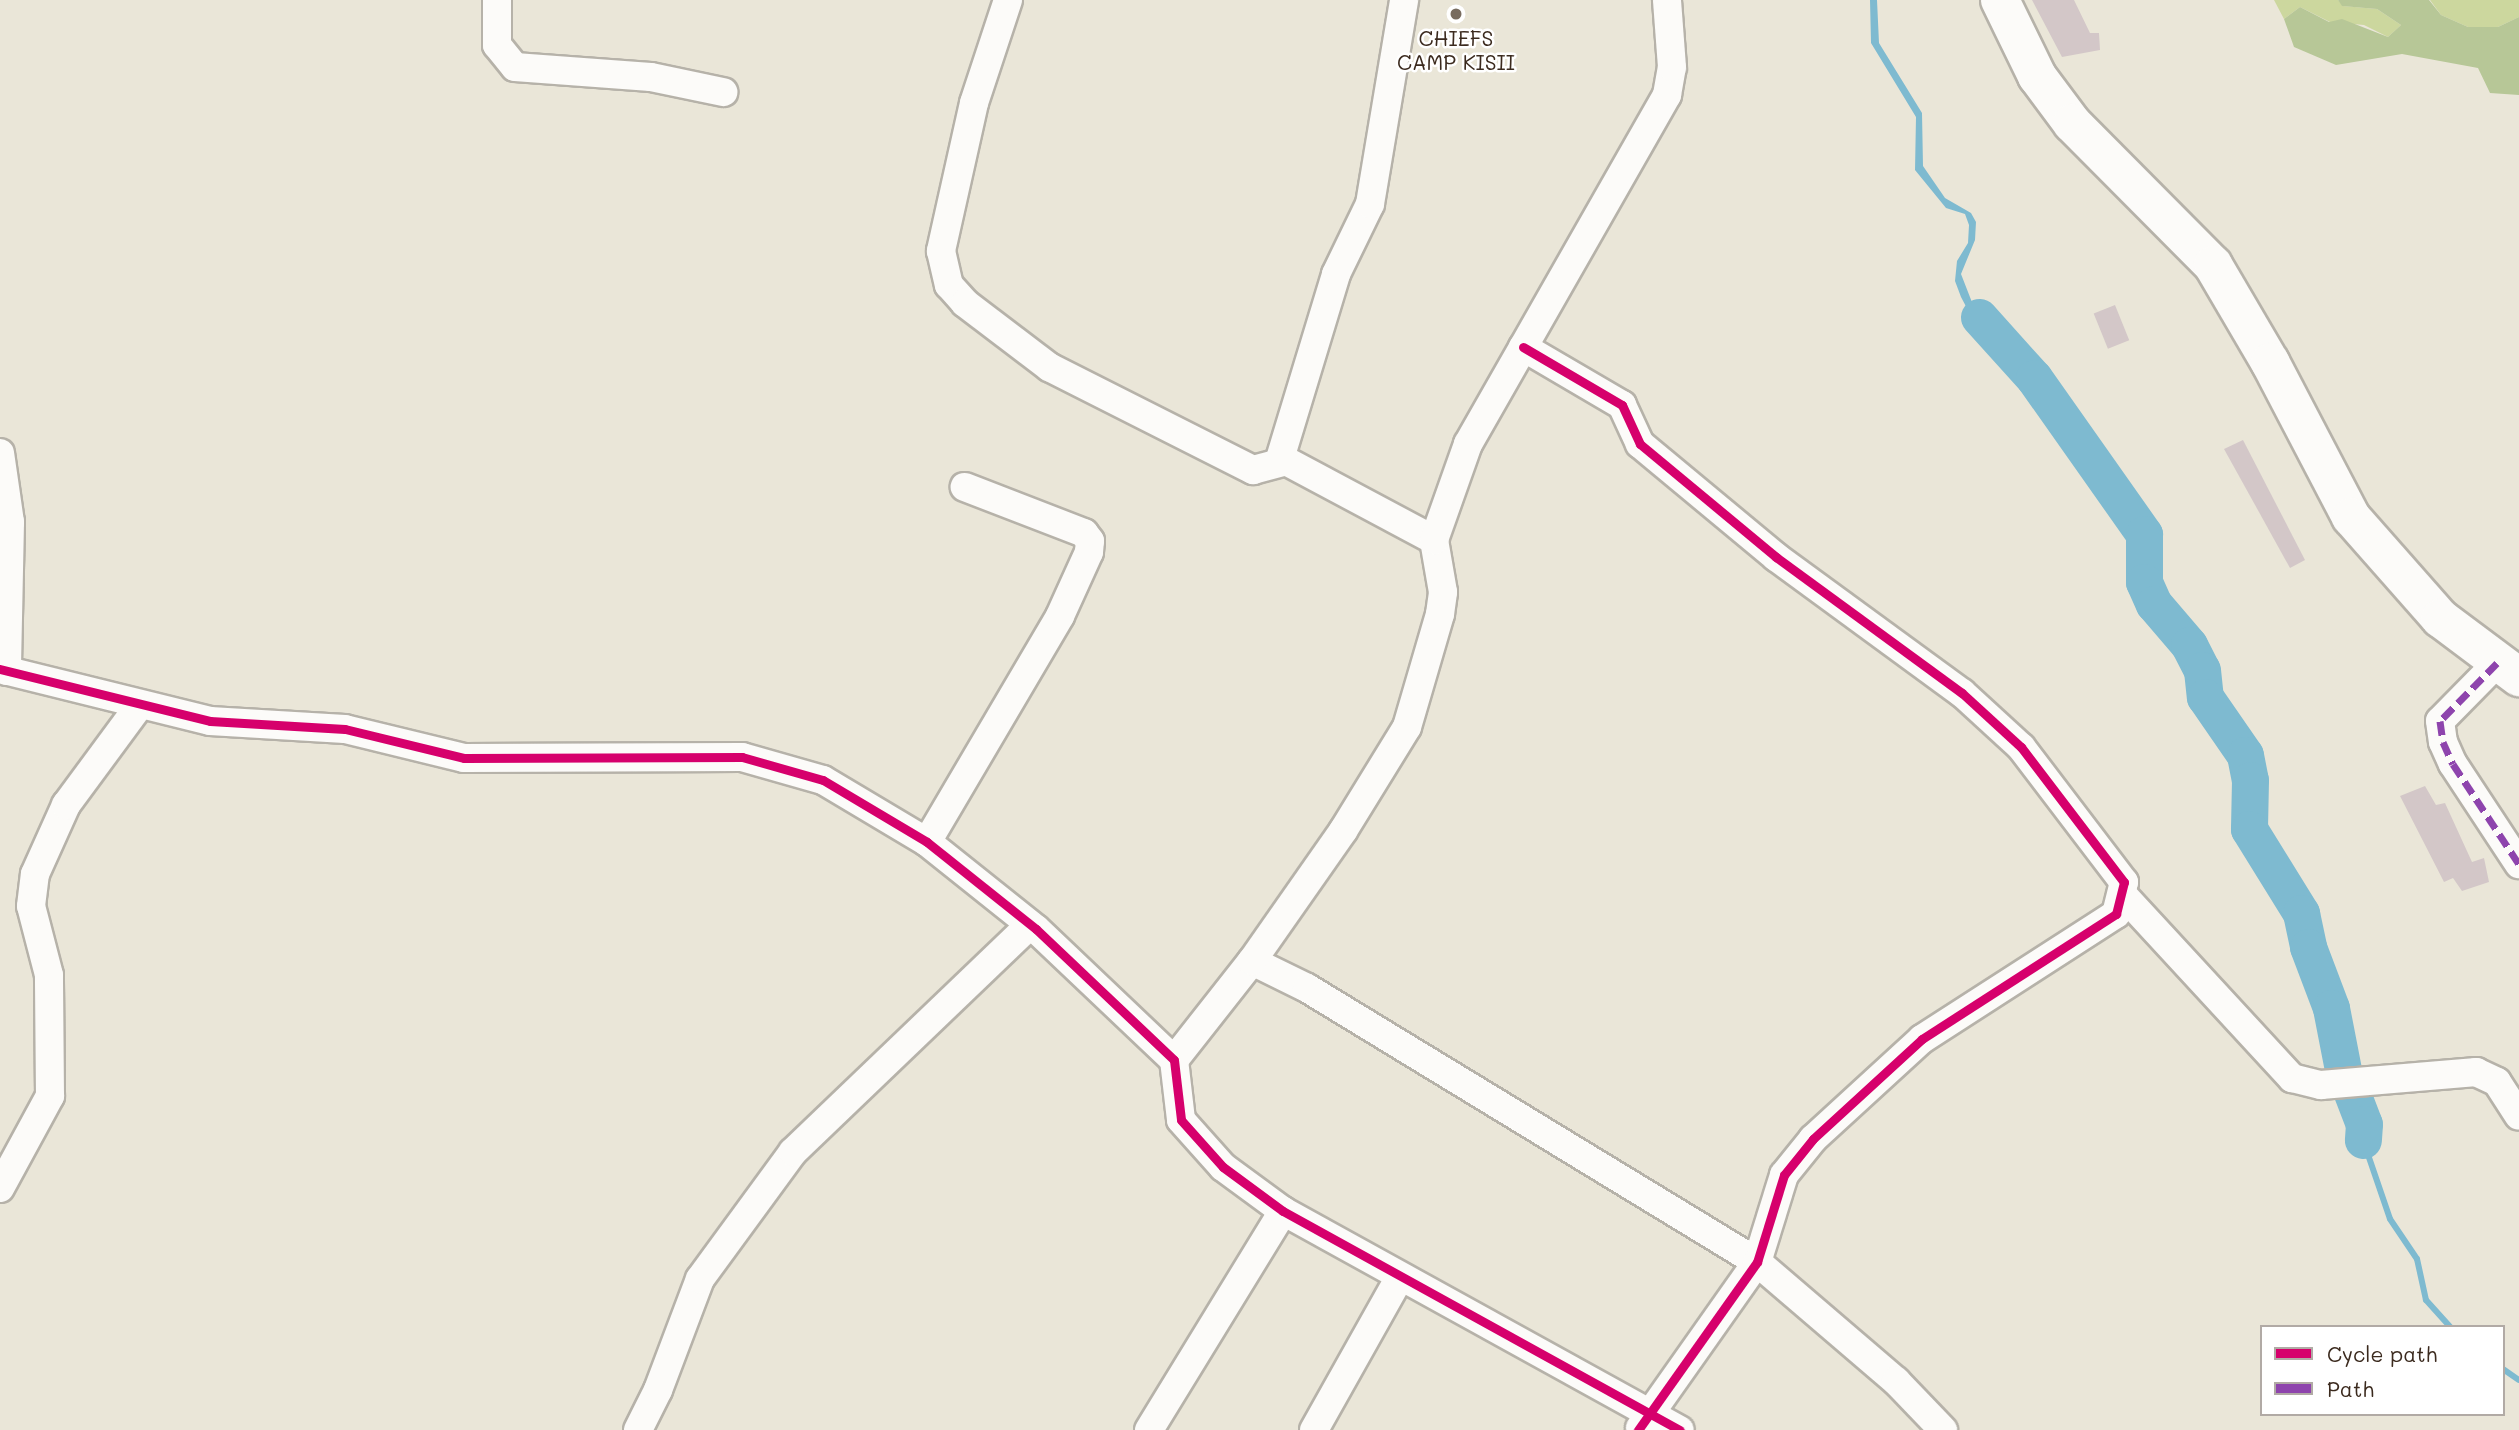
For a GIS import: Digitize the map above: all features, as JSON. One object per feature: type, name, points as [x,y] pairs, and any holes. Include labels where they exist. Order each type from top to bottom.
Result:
[{"type":"highway","points":[[2000,0],[2037,76],[2072,123],[2213,265],[2270,362],[2351,517],[2440,618],[2508,670]]},
{"type":"street","points":[[497,0],[497,45],[514,67],[651,77],[723,92]]},
{"type":"street","points":[[1008,0],[974,103],[942,251],[949,285],[965,303],[1049,367],[1254,470],[1279,462],[1295,466],[1434,540]]},
{"type":"street","points":[[1279,462],[1336,274],[1370,204],[1404,0]]},
{"type":"street","points":[[1174,1060],[1252,961],[1343,831],[1407,727],[1440,614],[1443,592],[1434,540],[1468,444],[1667,95],[1672,67],[1667,0]]},
{"type":"street","points":[[1523,347],[1622,405],[1640,444],[1776,557],[1962,693],[2021,747],[2124,881],[2124,896],[2116,914],[1922,1039],[1812,1139],[1784,1175],[1757,1262],[1644,1422]]},
{"type":"street","points":[[0,453],[10,522],[3,670],[139,706],[210,721],[345,729],[464,758],[742,757],[824,780],[927,842],[1030,925],[1174,1060],[1181,1120],[1223,1167],[1283,1212],[1400,1277],[1644,1422],[1679,1430]]},
{"type":"street","points":[[927,842],[1060,616],[1089,552],[1090,541],[1078,530],[965,487]]},
{"type":"street","points":[[2508,670],[2440,721],[2443,742],[2453,764],[2519,864]]},
{"type":"street","points":[[0,1188],[50,1096],[49,975],[31,906],[35,874],[66,805],[139,706]]},
{"type":"street","points":[[2124,896],[2292,1078],[2322,1085],[2476,1072],[2497,1082],[2519,1116]]},
{"type":"street","points":[[638,1430],[658,1390],[700,1279],[793,1152],[1030,925]]},
{"type":"street","points":[[1252,961],[1307,988],[1757,1262],[1896,1381],[1943,1430]]},
{"type":"street","points":[[1149,1430],[1283,1212]]},
{"type":"street","points":[[1314,1430],[1400,1277]]},
{"type":"green space","points":[[2274,0],[2338,0],[2343,6],[2377,9],[2401,25],[2388,37],[2364,25],[2330,22],[2300,7],[2284,19]]},
{"type":"green space","points":[[2338,0],[2429,0],[2441,15],[2468,27],[2498,27],[2519,17],[2519,95],[2490,93],[2478,68],[2402,54],[2336,65],[2294,47],[2284,19],[2300,7],[2329,22],[2342,19],[2388,37],[2401,25],[2377,9],[2342,6]]},
{"type":"green space","points":[[2430,0],[2519,0],[2519,17],[2498,27],[2468,27],[2441,15]]},
{"type":"water","points":[[1870,0],[1877,0],[1879,43],[1922,113],[1923,166],[1945,198],[1971,213],[1976,222],[1975,240],[1961,274],[1975,310],[2014,352],[1970,314],[1961,297],[1955,281],[1957,261],[1968,243],[1969,225],[1965,214],[1946,208],[1915,170],[1916,117],[1871,43]]},
{"type":"building","points":[[2032,0],[2074,0],[2090,33],[2099,33],[2100,50],[2062,57]]},
{"type":"building","points":[[2115,305],[2129,340],[2108,349],[2094,314]]},
{"type":"building","points":[[2243,440],[2305,560],[2290,568],[2224,449]]},
{"type":"building","points":[[2425,786],[2436,805],[2445,803],[2472,862],[2484,858],[2489,882],[2462,891],[2453,878],[2444,882],[2400,796]]},
{"type":"waterway","points":[[1979,317],[2034,378],[2144,534],[2144,582],[2154,604],[2189,645],[2202,670],[2205,697],[2245,755],[2250,780],[2249,829],[2301,913],[2308,947],[2331,1008],[2344,1075]]},
{"type":"waterway","points":[[2352,1093],[2364,1124],[2363,1140]]},
{"type":"waterway","points":[[2363,1140],[2390,1219],[2417,1259],[2426,1300],[2448,1325]]},
{"type":"waterway","points":[[2505,1370],[2519,1380]]},
{"type":"marked path","points":[[2497,663],[2440,721],[2443,742],[2453,764],[2519,864]]},
{"type":"cycle path","points":[[1523,347],[1622,405],[1640,444],[1776,557],[1962,693],[2021,747],[2124,882],[2116,914],[1922,1039],[1813,1139],[1784,1175],[1757,1262],[1638,1430]]},
{"type":"cycle path","points":[[0,669],[210,721],[345,729],[464,758],[742,757],[823,780],[927,842],[1036,929],[1174,1060],[1181,1120],[1223,1167],[1283,1211],[1679,1430]]},
{"type":"place","name":"CHIEFS CAMP KISII","points":[[1456,14]]}]
